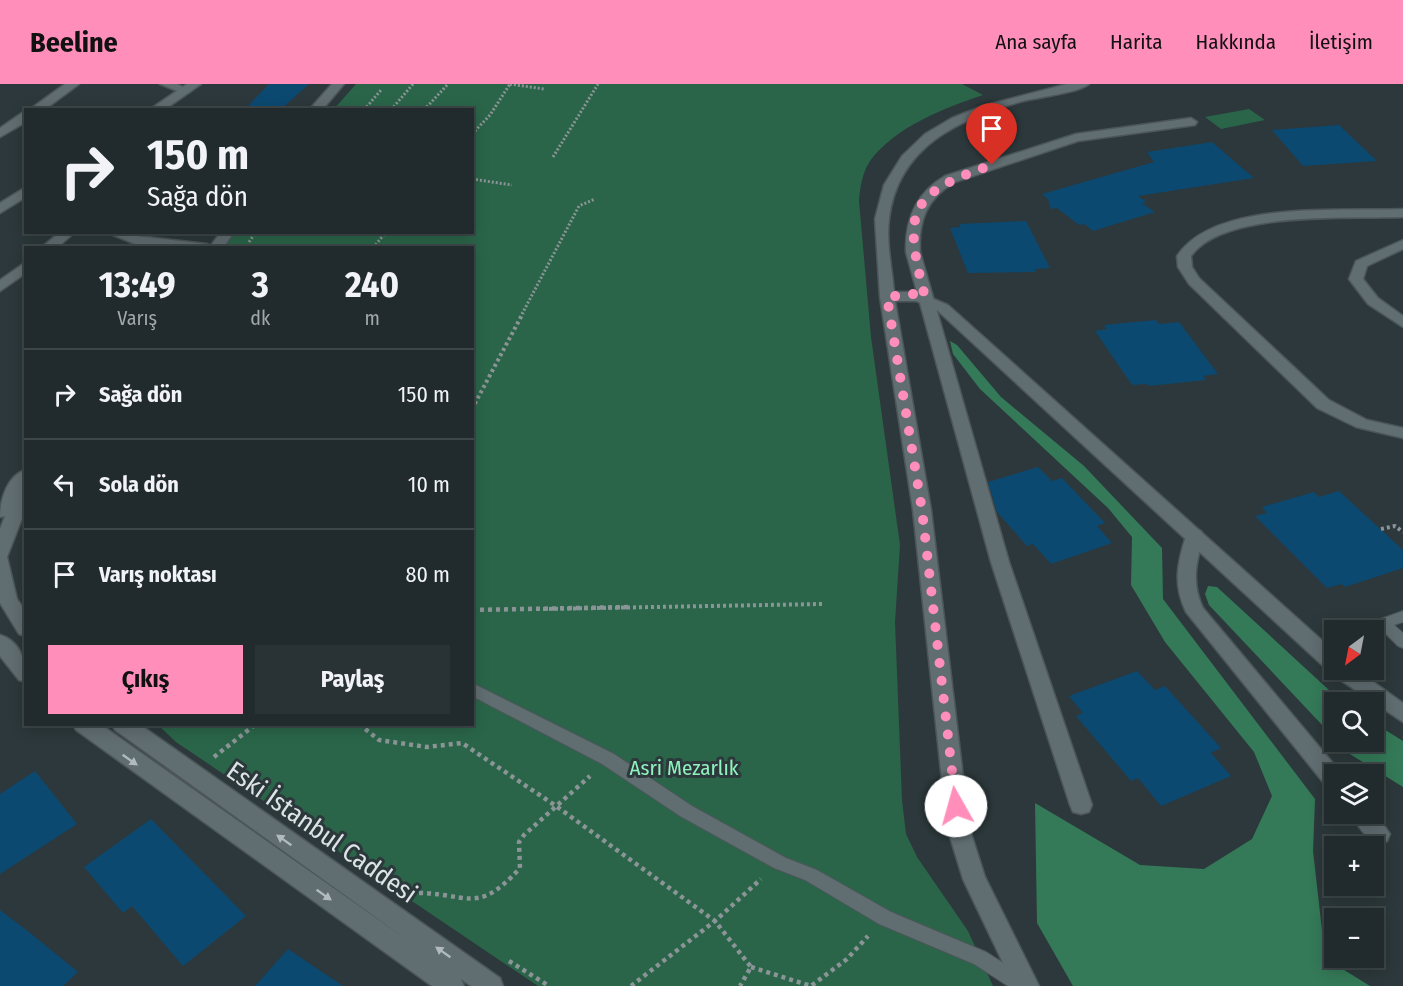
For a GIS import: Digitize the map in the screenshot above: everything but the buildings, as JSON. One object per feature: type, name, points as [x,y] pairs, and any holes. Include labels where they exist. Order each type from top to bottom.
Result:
[{"type":"street","points":[[38,108],[73,84]]},
{"type":"street","points":[[166,84],[190,87]]},
{"type":"street","points":[[317,108],[338,84]]},
{"type":"street","points":[[328,108],[347,84]]},
{"type":"street","points":[[1025,986],[974,879],[958,827],[922,510],[887,297],[882,217],[891,183],[908,154],[936,132],[982,110],[1083,84]]},
{"type":"street","points":[[158,108],[190,87]]},
{"type":"street","points":[[0,133],[24,117]]},
{"type":"street","points":[[1081,805],[1000,562],[913,252],[912,231],[918,210],[938,186],[950,179],[1049,145],[1102,133],[1191,122]]},
{"type":"street","points":[[0,209],[24,192]]},
{"type":"street","points":[[1403,213],[1288,219],[1229,226],[1196,242],[1184,256],[1185,267],[1194,281],[1323,404],[1341,416],[1363,424],[1403,433]]},
{"type":"street","points":[[51,246],[66,234]]},
{"type":"street","points":[[119,234],[144,241],[196,246]]},
{"type":"street","points":[[1403,244],[1361,264],[1356,279],[1373,301],[1403,323]]},
{"type":"street","points":[[0,287],[24,268]]},
{"type":"street","points":[[887,297],[914,294],[925,297],[959,322],[1324,654]]},
{"type":"street","points":[[0,511],[24,479]]},
{"type":"street","points":[[0,553],[18,505],[24,498]]},
{"type":"street","points":[[1195,536],[1185,567],[1184,582],[1187,596],[1196,612],[1324,768]]},
{"type":"street","points":[[0,561],[8,600],[24,626]]},
{"type":"street","points":[[0,642],[24,672]]},
{"type":"street","points":[[1355,680],[1403,714]]},
{"type":"street","points":[[86,726],[452,986]]},
{"type":"street","name":"Eski İstanbul Caddesi","points":[[125,726],[491,986]]},
{"type":"street","points":[[1370,824],[1378,834]]},
{"type":"lane","points":[[1403,616],[1383,624],[1403,642]]},
{"type":"lane","points":[[474,689],[608,759],[686,811],[780,863],[811,875],[885,918],[980,958],[1025,986]]},
{"type":"path","points":[[393,108],[413,84]]},
{"type":"path","points":[[426,108],[448,84]]},
{"type":"path","points":[[474,132],[510,84],[544,89]]},
{"type":"path","points":[[553,157],[598,84]]},
{"type":"path","points":[[366,108],[381,90]]},
{"type":"path","points":[[474,125],[480,126]]},
{"type":"path","points":[[474,179],[512,185]]},
{"type":"path","points":[[474,405],[579,206],[595,199]]},
{"type":"path","points":[[374,246],[384,234]]},
{"type":"path","points":[[1381,529],[1395,526],[1403,532]]},
{"type":"path","points":[[474,610],[822,604]]},
{"type":"path","points":[[213,758],[253,726]]},
{"type":"path","points":[[362,726],[379,740],[427,747],[462,743],[556,806],[715,921],[751,967],[811,986],[847,959],[885,918]]},
{"type":"path","points":[[411,893],[426,892],[468,901],[481,901],[506,886],[520,868],[519,842],[608,759]]},
{"type":"path","points":[[631,986],[715,921],[780,863]]},
{"type":"path","points":[[740,986],[751,967]]},
{"type":"green space","name":"Asri Mezarlık","points":[[356,84],[962,84],[983,95],[921,120],[880,149],[867,166],[859,201],[871,337],[900,545],[895,622],[902,800],[906,834],[917,857],[968,931],[993,986],[538,986],[176,742],[159,726],[474,726],[474,246],[225,246],[234,234],[474,234],[474,108],[335,108]]},
{"type":"green space","points":[[1249,109],[1265,120],[1221,129],[1205,117]]},
{"type":"green space","points":[[950,341],[957,345],[1001,397],[1084,466],[1162,548],[1163,599],[1315,799],[1313,851],[1324,941],[1324,968],[1341,968],[1370,986],[1073,986],[1037,923],[1035,803],[1140,865],[1204,869],[1252,839],[1272,796],[1254,752],[1165,642],[1131,585],[1132,537],[1108,508],[980,389],[953,354]]},
{"type":"green space","points":[[1208,586],[1217,587],[1331,692],[1324,692],[1324,738],[1323,726],[1209,605],[1205,594]]},
{"type":"green space","points":[[1384,729],[1403,741],[1403,787],[1384,775],[1384,764],[1366,764],[1347,752],[1384,752]]},
{"type":"route","points":[[956,806],[942,695],[938,633],[922,510],[887,297],[914,294],[925,297],[913,252],[912,231],[918,210],[929,195],[950,179],[992,165]]}]
